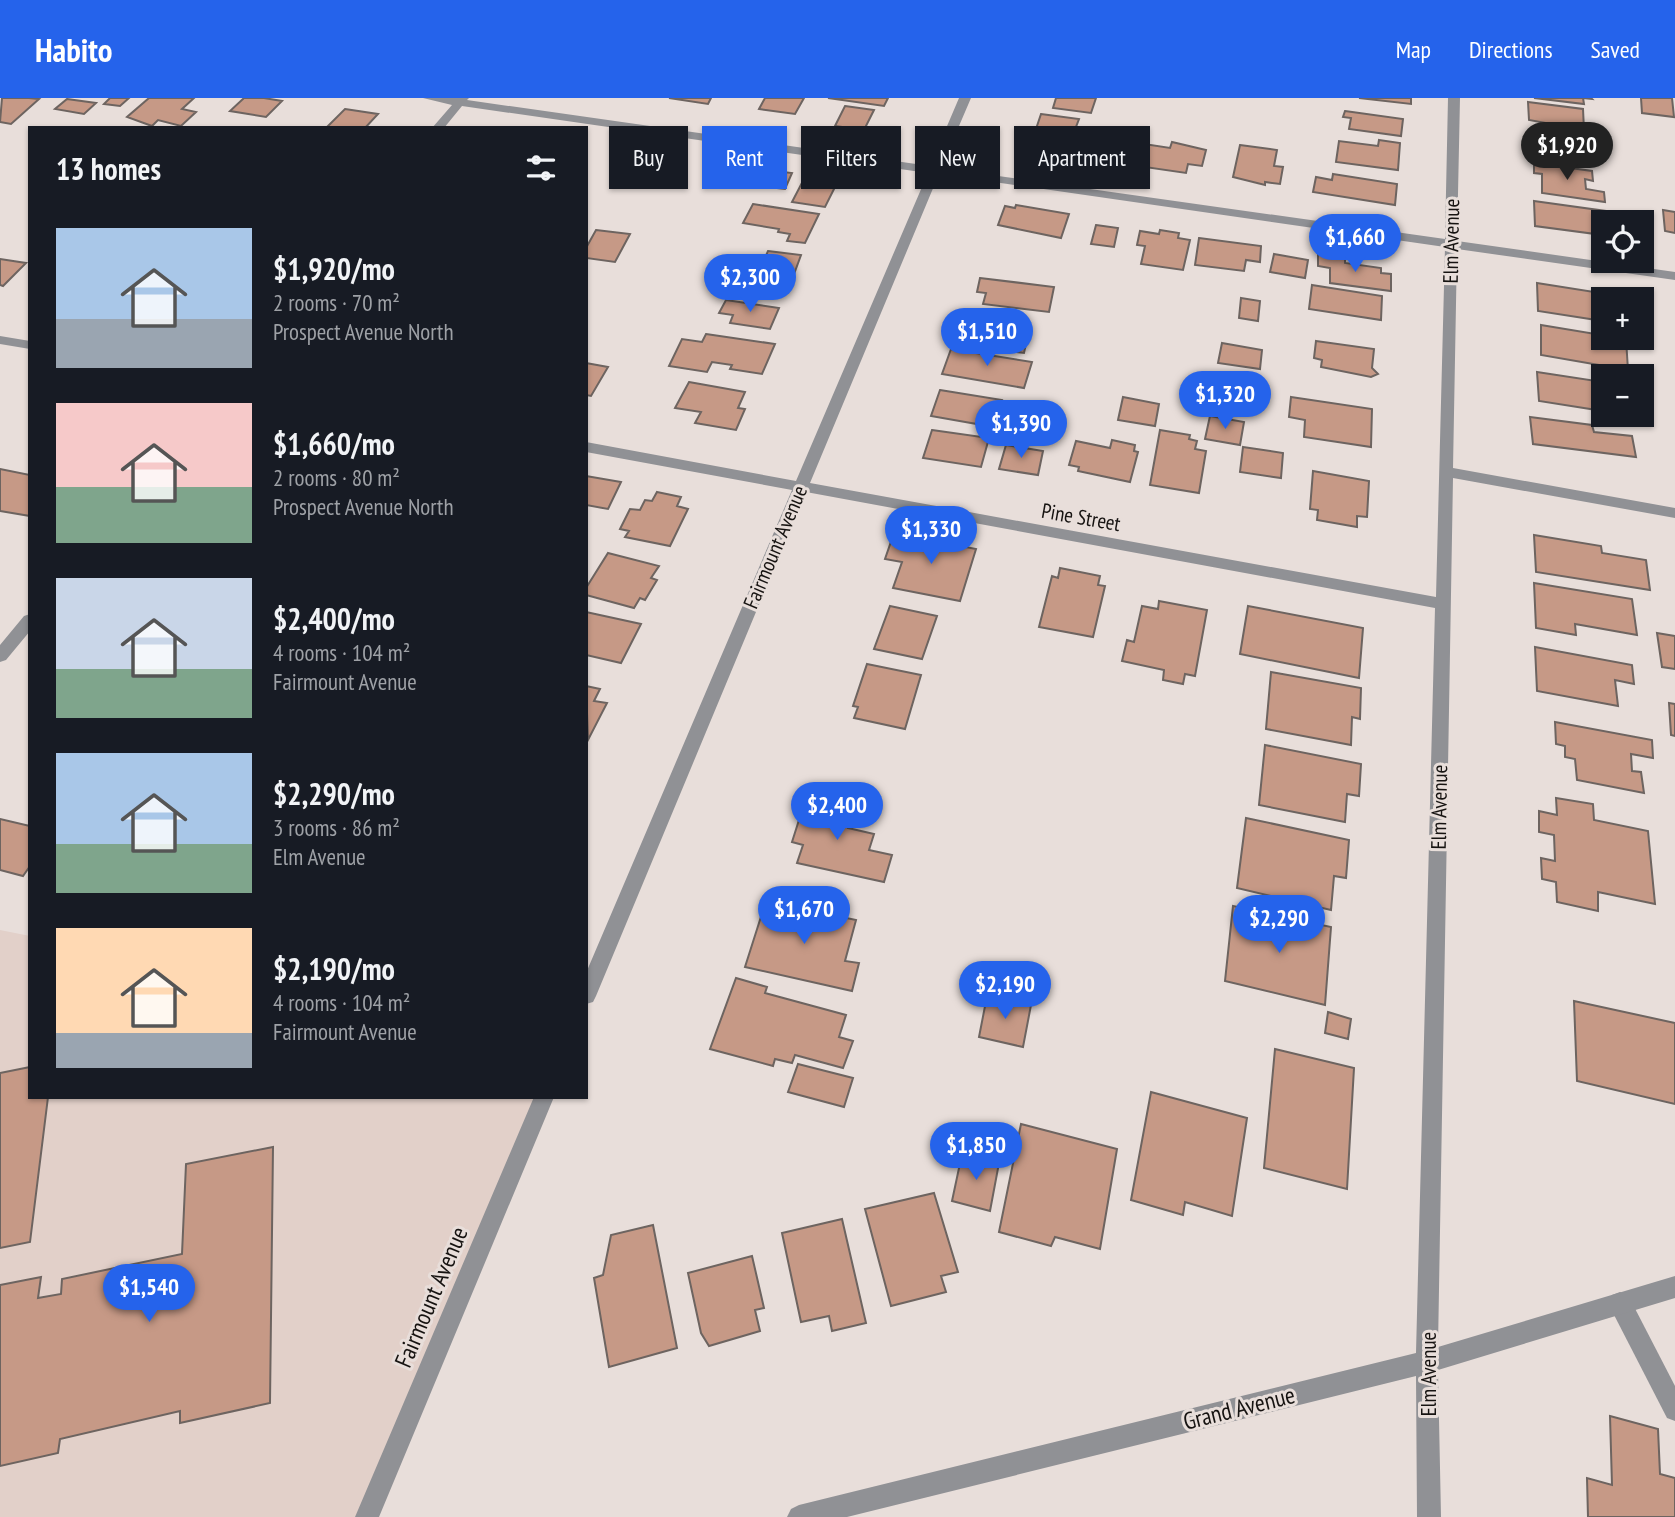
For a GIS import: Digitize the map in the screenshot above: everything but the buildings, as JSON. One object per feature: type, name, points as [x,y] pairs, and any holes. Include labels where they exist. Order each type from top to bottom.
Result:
[{"type":"street","points":[[429,98],[461,100],[915,166]]},
{"type":"street","name":"Fairmount Avenue","points":[[953,126],[965,98]]},
{"type":"street","name":"Elm Avenue","points":[[1429,1517],[1427,1362],[1454,98]]},
{"type":"street","points":[[440,126],[461,100]]},
{"type":"street","points":[[1000,178],[1675,275]]},
{"type":"street","name":"Fairmount Avenue","points":[[588,991],[926,189]]},
{"type":"street","points":[[0,340],[28,345]]},
{"type":"street","name":"Pine Street","points":[[588,447],[1444,604]]},
{"type":"street","points":[[1446,472],[1675,513]]},
{"type":"street","points":[[0,656],[28,622]]},
{"type":"street","name":"Fairmount Avenue","points":[[367,1517],[543,1099]]},
{"type":"street","name":"Grand Avenue","points":[[799,1517],[1427,1362],[1675,1287]]},
{"type":"street","points":[[1620,1303],[1675,1410]]},
{"type":"shaded area","points":[[0,930],[28,936],[28,1099],[543,1099],[367,1517],[0,1517]]}]
